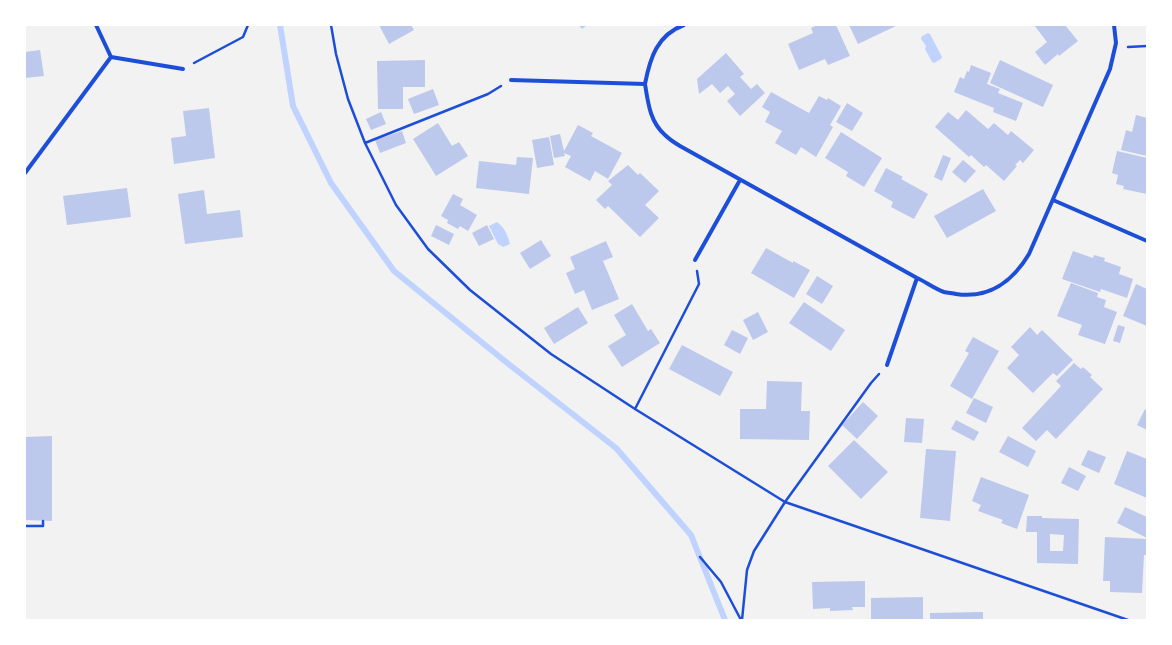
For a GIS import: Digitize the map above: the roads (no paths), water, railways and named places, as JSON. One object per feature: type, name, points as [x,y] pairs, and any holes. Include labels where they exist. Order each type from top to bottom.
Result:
[{"type":"street","points":[[96,25],[111,57]]},
{"type":"street","points":[[684,25],[675,29],[660,43],[650,62],[645,84],[648,107],[652,117],[664,135],[680,146],[740,180],[917,278],[944,292],[968,296],[980,294],[1003,284],[1022,266],[1030,254],[1110,69],[1116,43],[1114,25]]},
{"type":"street","points":[[111,57],[183,69]]},
{"type":"street","points":[[25,173],[111,57]]},
{"type":"street","points":[[511,80],[645,84]]},
{"type":"street","points":[[695,260],[740,180]]},
{"type":"street","points":[[1053,200],[1147,241]]},
{"type":"street","points":[[887,365],[917,278]]},
{"type":"water","points":[[928,33],[930,34],[942,57],[934,63],[932,62],[925,49],[926,46],[921,39],[922,36]]},
{"type":"water","points":[[497,222],[502,226],[510,244],[503,247],[498,244],[489,226]]},
{"type":"waterway","points":[[280,25],[293,106],[331,183],[394,271],[506,362],[616,448],[691,535],[725,620]]}]
